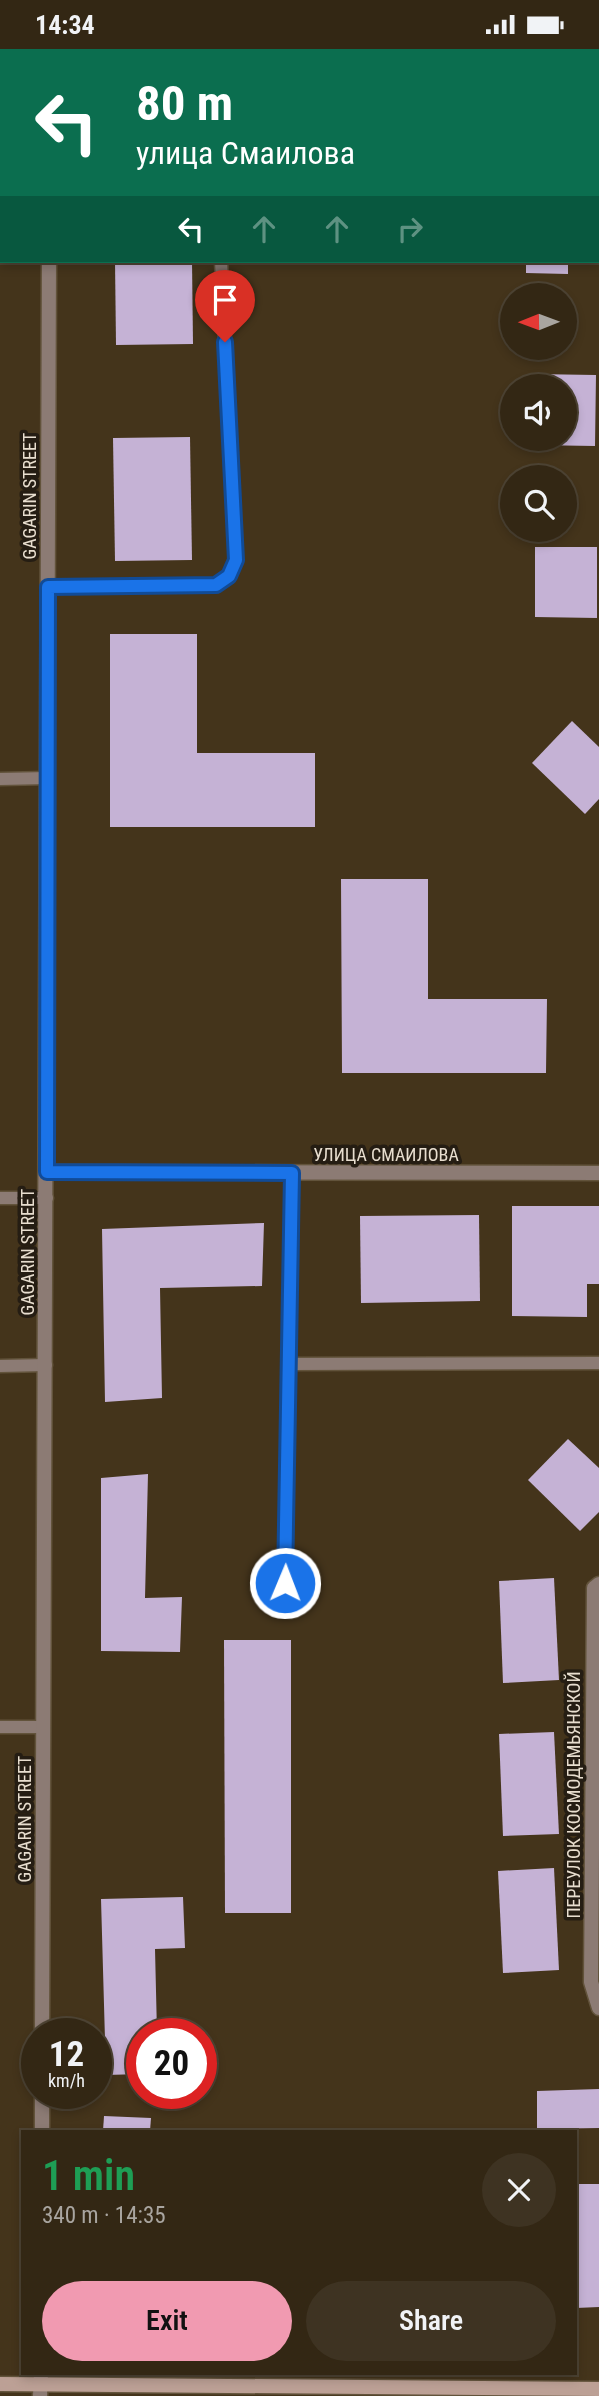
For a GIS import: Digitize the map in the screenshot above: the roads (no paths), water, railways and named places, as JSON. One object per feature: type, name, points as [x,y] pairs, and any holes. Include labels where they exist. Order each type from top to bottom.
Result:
[{"type":"main road","points":[[0,2385],[599,2389]]},
{"type":"street","name":"GAGARIN STREET","points":[[42,2018],[49,263]]},
{"type":"street","name":"УЛИЦА СМАИЛОВА","points":[[47,1172],[599,1174]]},
{"type":"street","name":"ПЕРЕУЛОК КОСМОДЕМЬЯНСКОЙ","points":[[599,1584],[594,1588],[591,1982],[599,2008]]},
{"type":"street","points":[[42,2109],[42,2130]]},
{"type":"lane","points":[[48,587],[216,585],[229,576],[236,560],[221,263]]},
{"type":"lane","points":[[0,779],[48,778]]},
{"type":"lane","points":[[285,1583],[292,1173]]},
{"type":"lane","points":[[0,1198],[47,1198]]},
{"type":"lane","points":[[289,1364],[599,1363]]},
{"type":"lane","points":[[0,1366],[46,1365]]},
{"type":"lane","points":[[0,1727],[43,1727]]}]
